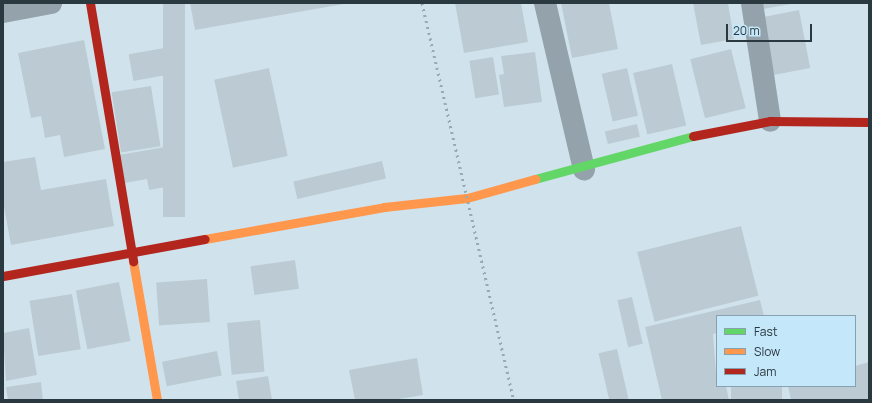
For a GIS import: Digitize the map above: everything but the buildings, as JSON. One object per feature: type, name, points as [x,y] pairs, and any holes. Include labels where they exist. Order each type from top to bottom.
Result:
[{"type":"street","points":[[3,12],[51,3]]},
{"type":"street","points":[[90,3],[157,400]]},
{"type":"street","points":[[545,3],[584,169]]},
{"type":"street","points":[[752,3],[770,121]]},
{"type":"street","points":[[3,276],[384,207],[467,198],[584,169],[727,127],[770,121],[869,122]]},
{"type":"railway","points":[[422,3],[514,400]]},
{"type":"traffic: fast","points":[[535,179],[693,136]]},
{"type":"traffic: slow","points":[[205,239],[384,207],[467,198],[535,179]]},
{"type":"traffic: slow","points":[[133,261],[157,400]]},
{"type":"traffic: jam","points":[[90,3],[133,261]]},
{"type":"traffic: jam","points":[[693,136],[770,121],[869,122]]},
{"type":"traffic: jam","points":[[3,276],[205,239]]}]
